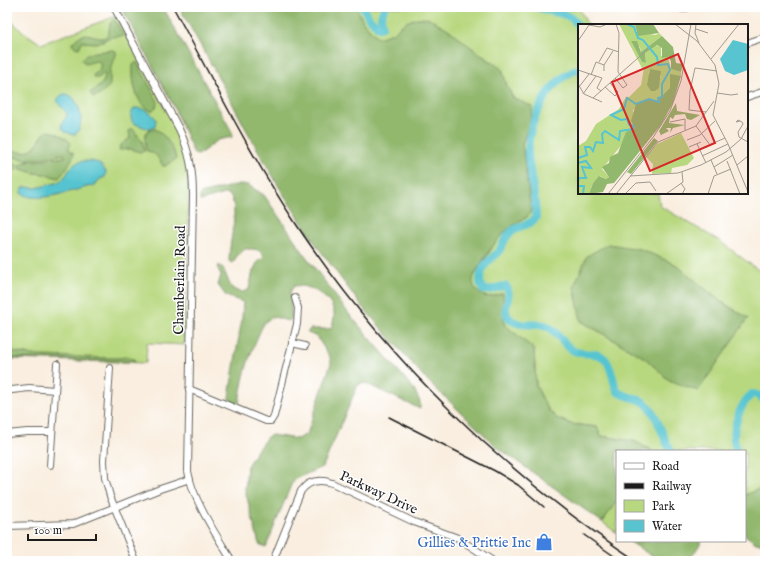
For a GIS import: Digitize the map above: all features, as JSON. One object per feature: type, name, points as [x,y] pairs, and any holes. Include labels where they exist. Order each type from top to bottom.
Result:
[{"type":"street","name":"Chamberlain Road","points":[[114,7],[179,129],[191,163],[193,190],[188,456],[190,479],[193,490],[203,510],[232,561]]},
{"type":"street","points":[[676,7],[683,9],[688,7]]},
{"type":"street","points":[[748,43],[765,37]]},
{"type":"street","points":[[748,97],[765,91]]},
{"type":"street","points":[[189,389],[263,420],[271,420],[274,416],[298,316],[298,308],[295,298]]},
{"type":"street","points":[[292,343],[304,346]]},
{"type":"street","points":[[50,465],[57,364]]},
{"type":"street","points":[[110,368],[104,470],[107,487],[136,561]]},
{"type":"street","points":[[12,390],[29,388],[55,390]]},
{"type":"street","points":[[7,434],[22,432],[52,432]]},
{"type":"street","points":[[7,526],[69,525],[160,489],[190,479]]},
{"type":"street","name":"Parkway Drive","points":[[273,561],[301,491],[307,485],[319,480],[332,483],[414,522],[458,538],[493,561]]},
{"type":"green space","points":[[121,7],[163,7],[233,134],[232,137],[218,140],[198,155],[194,154],[173,105]]},
{"type":"green space","points":[[179,7],[356,7],[364,23],[378,38],[393,33],[404,23],[416,18],[429,18],[448,29],[477,52],[502,69],[507,86],[513,98],[533,107],[529,126],[522,144],[531,210],[528,216],[508,229],[496,241],[476,271],[473,284],[480,294],[487,297],[503,293],[504,324],[534,349],[536,386],[549,411],[558,419],[571,424],[597,427],[601,436],[634,441],[651,450],[616,450],[616,502],[602,522],[497,447],[425,378],[360,304],[317,246],[282,192]]},
{"type":"green space","points":[[336,7],[578,7],[587,24],[578,24],[578,194],[658,194],[660,206],[718,240],[765,275],[765,488],[761,488],[746,495],[746,450],[650,450],[624,440],[601,436],[597,427],[571,424],[558,419],[549,411],[536,386],[534,353],[463,293],[499,237],[517,222],[526,218],[531,210],[522,144],[526,132],[507,86],[502,69],[471,47],[378,38]],"holes":[[[675,264],[720,301],[747,318],[669,380],[645,358],[581,321]]]},
{"type":"green space","points":[[116,16],[179,134],[187,160],[189,174],[184,345],[147,343],[146,363],[7,359],[7,19],[41,44]]},
{"type":"green space","points":[[114,19],[124,36],[110,37],[96,43],[82,42],[79,48],[74,46],[72,43],[78,37],[85,34],[102,38],[105,37],[109,30],[110,23]]},
{"type":"green space","points":[[112,50],[116,51],[116,55],[110,70],[110,85],[100,95],[93,97],[90,93],[104,81],[105,74],[98,78],[94,78],[93,75],[99,71],[101,63],[96,61],[85,64],[82,59],[92,53]]},
{"type":"green space","points":[[137,62],[158,102],[152,111],[142,104],[136,92],[133,78],[133,65]]},
{"type":"green space","points":[[130,129],[133,129],[142,141],[145,151],[140,152],[130,149],[119,150],[120,146],[130,138]]},
{"type":"green space","points":[[155,129],[165,137],[175,155],[176,159],[165,166],[163,166],[155,154],[147,151],[145,141],[147,131]]},
{"type":"green space","points":[[48,131],[58,134],[69,141],[71,143],[69,150],[74,153],[70,162],[59,178],[21,169],[15,170],[7,178],[7,171],[13,164],[21,165],[25,162],[65,157],[64,154],[25,159],[12,156],[7,152],[9,149],[19,152],[31,150]]},
{"type":"green space","points":[[240,184],[248,185],[264,195],[305,255],[349,314],[414,389],[420,402],[420,409],[365,383],[359,384],[324,464],[322,467],[295,479],[291,485],[266,547],[259,544],[245,490],[247,466],[267,437],[272,435],[297,439],[307,434],[331,363],[330,357],[317,337],[308,333],[308,331],[310,329],[328,329],[332,327],[334,314],[332,306],[324,296],[306,287],[294,286],[290,292],[292,318],[289,321],[274,317],[264,323],[248,362],[239,403],[237,404],[229,400],[242,318],[243,302],[226,296],[218,285],[221,275],[217,267],[219,265],[223,268],[231,287],[242,292],[249,289],[253,271],[257,263],[264,256],[258,250],[245,249],[236,257],[234,262],[232,263],[229,261],[234,222],[234,206],[232,198],[228,194],[225,194],[200,201],[200,194]]},
{"type":"green space","points":[[608,244],[640,249],[675,264],[720,301],[748,318],[698,391],[669,380],[645,358],[581,321],[574,286],[587,256]]},
{"type":"green space","points":[[7,351],[39,356],[127,357],[134,359],[135,361],[7,358]]},
{"type":"green space","points":[[761,488],[765,488],[765,544],[756,543],[746,536],[746,495]]},
{"type":"green space","points":[[616,502],[616,532],[602,522]]},
{"type":"green space","points":[[630,542],[701,542],[689,561],[659,561]]},
{"type":"water","points":[[64,94],[70,95],[74,99],[80,112],[80,126],[74,135],[65,132],[62,127],[62,123],[67,114],[59,104],[58,99]]},
{"type":"water","points":[[136,108],[145,110],[152,115],[156,120],[155,127],[149,129],[133,123],[131,114]]},
{"type":"water","points":[[86,161],[98,163],[106,172],[105,177],[100,179],[95,185],[46,197],[28,196],[21,193],[22,189],[25,187],[36,188],[60,182],[73,165]]},
{"type":"waterway","points":[[363,7],[369,18],[379,28],[382,27],[381,16],[385,7]]},
{"type":"waterway","points":[[537,7],[566,15],[576,22],[578,26]]},
{"type":"waterway","points":[[578,69],[568,74],[549,92],[536,115],[532,128],[528,153],[536,217],[528,224],[515,229],[510,233],[498,252],[484,267],[480,283],[483,290],[491,290],[506,286],[509,294],[506,311],[509,318],[513,321],[521,324],[544,325],[552,329],[566,345],[574,351],[595,354],[603,357],[610,368],[618,392],[641,400],[649,406],[670,450]]},
{"type":"waterway","points":[[737,450],[734,437],[735,429],[739,412],[743,405],[752,394],[758,395],[765,401]]},
{"type":"railway","points":[[173,7],[232,117],[279,198],[331,273],[368,321],[450,410],[494,451],[540,490],[588,527],[637,561]]},
{"type":"railway","points":[[389,417],[495,471],[518,485],[544,507]]},
{"type":"railway","points":[[584,535],[621,561]]},
{"type":"place","name":"Gillies & Prittie Inc","points":[[544,542]]}]
